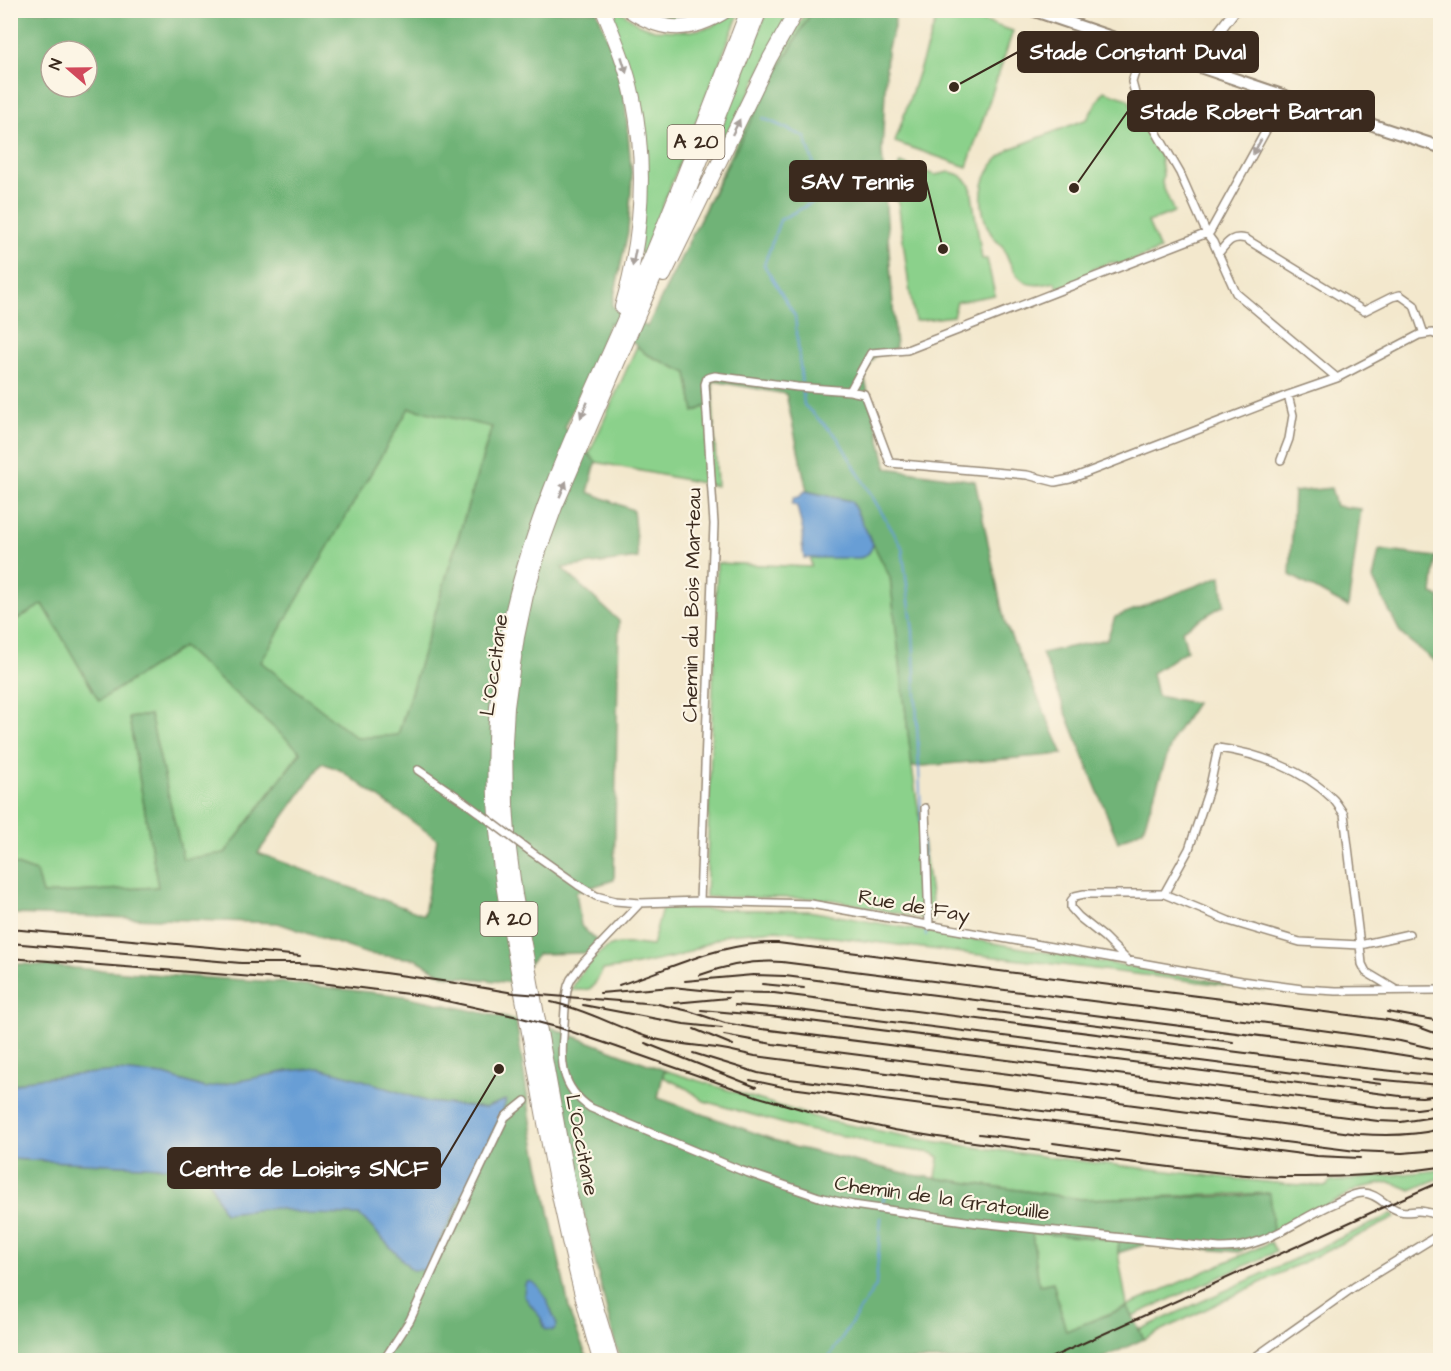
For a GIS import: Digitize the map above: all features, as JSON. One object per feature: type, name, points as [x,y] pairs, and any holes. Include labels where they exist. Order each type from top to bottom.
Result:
[{"type":"highway","points":[[603,10],[616,40],[632,97],[641,162],[640,219],[637,243],[631,276],[608,357]]},
{"type":"highway","points":[[629,10],[642,19],[676,28],[695,26],[713,19],[726,10]]},
{"type":"highway","name":"L'Occitane","points":[[600,1360],[561,1209],[505,896],[496,813],[495,733],[500,675],[521,574],[551,486],[644,274],[748,10]]},
{"type":"highway","name":"L'Occitane","points":[[612,1360],[595,1304],[572,1206],[515,896],[506,804],[507,707],[517,638],[526,595],[539,551],[555,507],[657,271],[760,10]]},
{"type":"highway","points":[[629,336],[642,320],[770,58],[798,10]]},
{"type":"main road","points":[[1032,10],[1440,147]]},
{"type":"street","points":[[1203,67],[1213,41],[1235,10]]},
{"type":"street","points":[[1144,48],[1132,82],[1136,97],[1180,173],[1236,293],[1337,378]]},
{"type":"street","points":[[1191,63],[1208,52]]},
{"type":"street","points":[[1208,52],[1227,75]]},
{"type":"street","points":[[1285,96],[1207,234],[907,350],[871,353],[850,391],[864,394],[890,464],[1027,475],[1055,482],[1070,479],[1337,378],[1424,334],[1432,333],[1440,336]]},
{"type":"street","points":[[1218,254],[1230,240],[1238,237],[1246,239],[1364,311],[1400,295],[1414,305],[1424,334]]},
{"type":"street","name":"Chemin du Bois Marteau","points":[[700,901],[714,524],[705,381],[715,376],[796,387],[850,391]]},
{"type":"street","points":[[1281,460],[1289,439],[1293,415],[1288,395]]},
{"type":"street","points":[[1164,894],[1190,849],[1210,786],[1218,748],[1239,751],[1290,769],[1317,785],[1334,800],[1344,814],[1362,964],[1365,972],[1396,990]]},
{"type":"street","name":"Rue de Fay","points":[[418,770],[578,885],[596,896],[615,901],[811,904],[1213,977],[1302,989],[1336,991],[1440,990]]},
{"type":"street","points":[[925,808],[929,926]]},
{"type":"street","points":[[1129,962],[1071,908],[1071,900],[1075,896],[1164,894],[1229,921],[1300,942],[1360,945],[1409,934]]},
{"type":"street","name":"Chemin de la Gratouille","points":[[640,903],[583,963],[571,979],[568,986],[562,1046],[565,1077],[568,1085],[578,1097],[600,1113],[740,1170],[819,1197],[853,1205],[979,1223],[1219,1248],[1233,1248],[1256,1243],[1314,1212],[1359,1194],[1370,1194],[1399,1211],[1423,1211],[1440,1216]]},
{"type":"street","points":[[384,1360],[410,1320],[505,1117],[525,1101]]},
{"type":"street","points":[[1251,1360],[1354,1287],[1440,1234]]},
{"type":"green space","points":[[678,10],[695,13],[711,12],[676,20],[660,18],[640,11]]},
{"type":"green space","points":[[834,10],[894,11],[895,24],[887,51],[882,152],[896,348],[875,356],[864,376],[887,468],[975,481],[1005,623],[1063,754],[912,767],[890,577],[851,501],[807,491],[786,394],[713,381],[713,403],[694,412],[687,373],[646,354],[610,322],[565,428],[596,462],[588,492],[633,510],[638,558],[562,568],[619,621],[614,880],[576,892],[581,926],[599,943],[589,953],[538,954],[513,983],[443,975],[416,959],[368,954],[278,923],[11,914],[11,863],[36,872],[42,894],[158,887],[129,718],[150,715],[183,859],[225,853],[301,752],[183,647],[99,701],[43,604],[11,623],[10,11],[597,11],[623,79],[632,178],[628,232],[612,306],[647,327],[706,207],[790,49],[812,11],[829,11],[830,13]],"holes":[[[409,408],[492,427],[398,735],[357,738],[261,662]],[[322,763],[340,770],[437,839],[424,915],[258,853]]]},
{"type":"green space","points":[[620,11],[639,24],[654,30],[691,31],[711,27],[734,11],[740,11],[642,258],[640,251],[644,168],[611,14]]},
{"type":"green space","points":[[767,11],[791,11],[705,182],[700,180]]},
{"type":"green space","points":[[807,11],[812,11],[775,74],[700,219],[771,69]]},
{"type":"green space","points":[[939,11],[952,11],[1013,31],[967,167],[895,142]]},
{"type":"green space","points":[[1104,91],[1128,99],[1160,154],[1162,184],[1174,212],[1148,222],[1160,250],[1121,265],[1112,262],[1093,269],[1089,276],[1058,288],[1055,282],[1033,285],[1018,277],[1003,248],[986,224],[982,207],[982,189],[985,180],[995,162],[1010,149],[1087,119]]},
{"type":"green space","points":[[900,163],[935,175],[950,172],[960,175],[968,182],[971,188],[982,259],[987,259],[995,295],[957,302],[953,316],[915,321],[898,201],[888,197]]},
{"type":"green space","points":[[637,346],[646,354],[687,373],[694,412],[713,403],[717,486],[596,462],[589,454]]},
{"type":"green space","points":[[409,408],[492,426],[398,735],[357,739],[260,662]]},
{"type":"green space","points":[[1331,488],[1336,506],[1361,509],[1348,607],[1290,575],[1294,492]]},
{"type":"green space","points":[[807,491],[851,501],[890,577],[912,767],[935,921],[834,900],[706,897],[717,563],[811,567]]},
{"type":"green space","points":[[1379,550],[1436,557],[1432,594],[1440,597],[1440,666],[1401,634],[1373,579]]},
{"type":"green space","points":[[1221,576],[1224,605],[1182,630],[1187,650],[1152,673],[1157,696],[1196,703],[1173,738],[1143,829],[1118,842],[1042,653],[1107,639],[1115,617]]},
{"type":"green space","points":[[43,604],[99,700],[183,647],[301,751],[225,853],[183,860],[150,715],[129,718],[158,887],[42,894],[36,872],[11,863],[10,623]]},
{"type":"green space","points":[[662,908],[809,911],[1265,990],[776,930],[728,934],[679,956],[603,970],[592,988],[571,990],[589,963],[608,947],[623,944],[652,946]]},
{"type":"green space","points":[[10,963],[278,982],[404,996],[516,1020],[533,1134],[571,1317],[588,1360],[11,1360],[11,1159],[200,1169],[210,1182],[224,1213],[276,1208],[308,1214],[360,1215],[412,1270],[505,1100],[484,1108],[428,1102],[360,1079],[289,1071],[205,1088],[164,1075],[117,1071],[32,1079],[11,1086]]},
{"type":"green space","points":[[547,1026],[664,1070],[658,1098],[794,1147],[913,1175],[1081,1199],[1238,1196],[1270,1193],[1273,1233],[1239,1252],[1146,1244],[1118,1253],[1119,1240],[1032,1233],[1039,1285],[1053,1282],[1066,1331],[1127,1307],[1144,1339],[1099,1360],[621,1360],[614,1340],[577,1187]]},
{"type":"green space","points":[[664,1070],[824,1120],[930,1141],[1063,1159],[1284,1184],[1327,1186],[1329,1182],[1440,1170],[1440,1178],[1411,1190],[1390,1182],[1360,1188],[1273,1233],[1270,1193],[1081,1199],[936,1178],[939,1157],[932,1153],[874,1145],[856,1138],[806,1130],[704,1101],[686,1088],[663,1077]]},
{"type":"green space","points":[[1393,1214],[1395,1218],[1144,1339],[1139,1330]]},
{"type":"green space","points":[[1032,1233],[1119,1240],[1118,1253],[1127,1306],[1271,1242],[1276,1252],[1132,1316],[1126,1307],[1066,1331],[1053,1283],[1039,1285]]},
{"type":"water","points":[[805,491],[851,501],[873,544],[868,554],[859,558],[804,558],[803,532],[797,506],[792,504],[794,497],[799,497]]},
{"type":"water","points":[[320,1068],[428,1102],[484,1108],[506,1100],[501,1117],[426,1270],[412,1270],[360,1215],[308,1214],[276,1208],[224,1213],[210,1182],[200,1169],[11,1159],[11,1086],[32,1079],[117,1071],[164,1075],[205,1088],[289,1071]]},
{"type":"water","points":[[529,1281],[539,1288],[546,1300],[557,1324],[553,1330],[545,1329],[541,1318],[524,1296],[525,1284]]},
{"type":"waterway","points":[[763,118],[805,137],[824,196],[780,220],[764,265],[795,316],[804,405],[837,437],[902,547],[913,631],[923,860]]},
{"type":"waterway","points":[[926,928],[926,935]]},
{"type":"waterway","points":[[882,1208],[885,1191]]},
{"type":"waterway","points":[[827,1360],[876,1286],[881,1217]]},
{"type":"railway","points":[[10,929],[300,956]]},
{"type":"railway","points":[[10,943],[241,963],[320,964],[514,993],[658,1004],[725,1023],[754,1028],[1386,1108],[1417,1109],[1440,1106]]},
{"type":"railway","points":[[619,985],[717,951],[737,946],[778,943],[1388,1020],[1416,1026],[1440,1035]]},
{"type":"railway","points":[[10,958],[305,981],[424,996],[560,1028],[759,1097],[808,1111],[938,1137],[1210,1172],[1259,1176],[1350,1176],[1440,1167]]},
{"type":"railway","points":[[700,975],[740,964],[782,962],[1314,1029],[1400,1041],[1440,1050]]},
{"type":"railway","points":[[685,981],[753,975],[785,976],[1371,1050],[1440,1061]]},
{"type":"railway","points":[[762,984],[804,988]]},
{"type":"railway","points":[[600,993],[672,987],[721,992],[774,993],[1440,1076]]},
{"type":"railway","points":[[674,1003],[728,998]]},
{"type":"railway","points":[[551,1002],[577,1009],[651,1038],[755,1056],[1359,1134],[1400,1135],[1440,1129]]},
{"type":"railway","points":[[583,1005],[684,1024],[722,1028]]},
{"type":"railway","points":[[735,1005],[798,1010],[1381,1084]]},
{"type":"railway","points":[[701,1010],[770,1016],[1400,1096],[1440,1095]]},
{"type":"railway","points":[[980,1010],[1233,1042]]},
{"type":"railway","points":[[1387,1012],[1440,1021]]},
{"type":"railway","points":[[694,1029],[733,1045]]},
{"type":"railway","points":[[724,1035],[773,1044],[1378,1121],[1401,1122],[1440,1116]]},
{"type":"railway","points":[[645,1043],[756,1087]]},
{"type":"railway","points":[[693,1053],[758,1073],[790,1079],[1356,1151],[1402,1153],[1440,1150]]},
{"type":"railway","points":[[1373,1079],[1440,1085]]},
{"type":"railway","points":[[750,1080],[783,1087],[1317,1156],[1360,1158]]},
{"type":"railway","points":[[979,1134],[1030,1140]]},
{"type":"railway","points":[[1053,1143],[1119,1152]]},
{"type":"railway","points":[[1046,1360],[1440,1182]]},
{"type":"place","name":"Stade Constant Duval","points":[[954,87]]},
{"type":"place","name":"Stade Robert Barran","points":[[1074,188]]},
{"type":"place","name":"SAV Tennis","points":[[943,249]]},
{"type":"place","name":"Centre de Loisirs SNCF","points":[[499,1069]]}]
